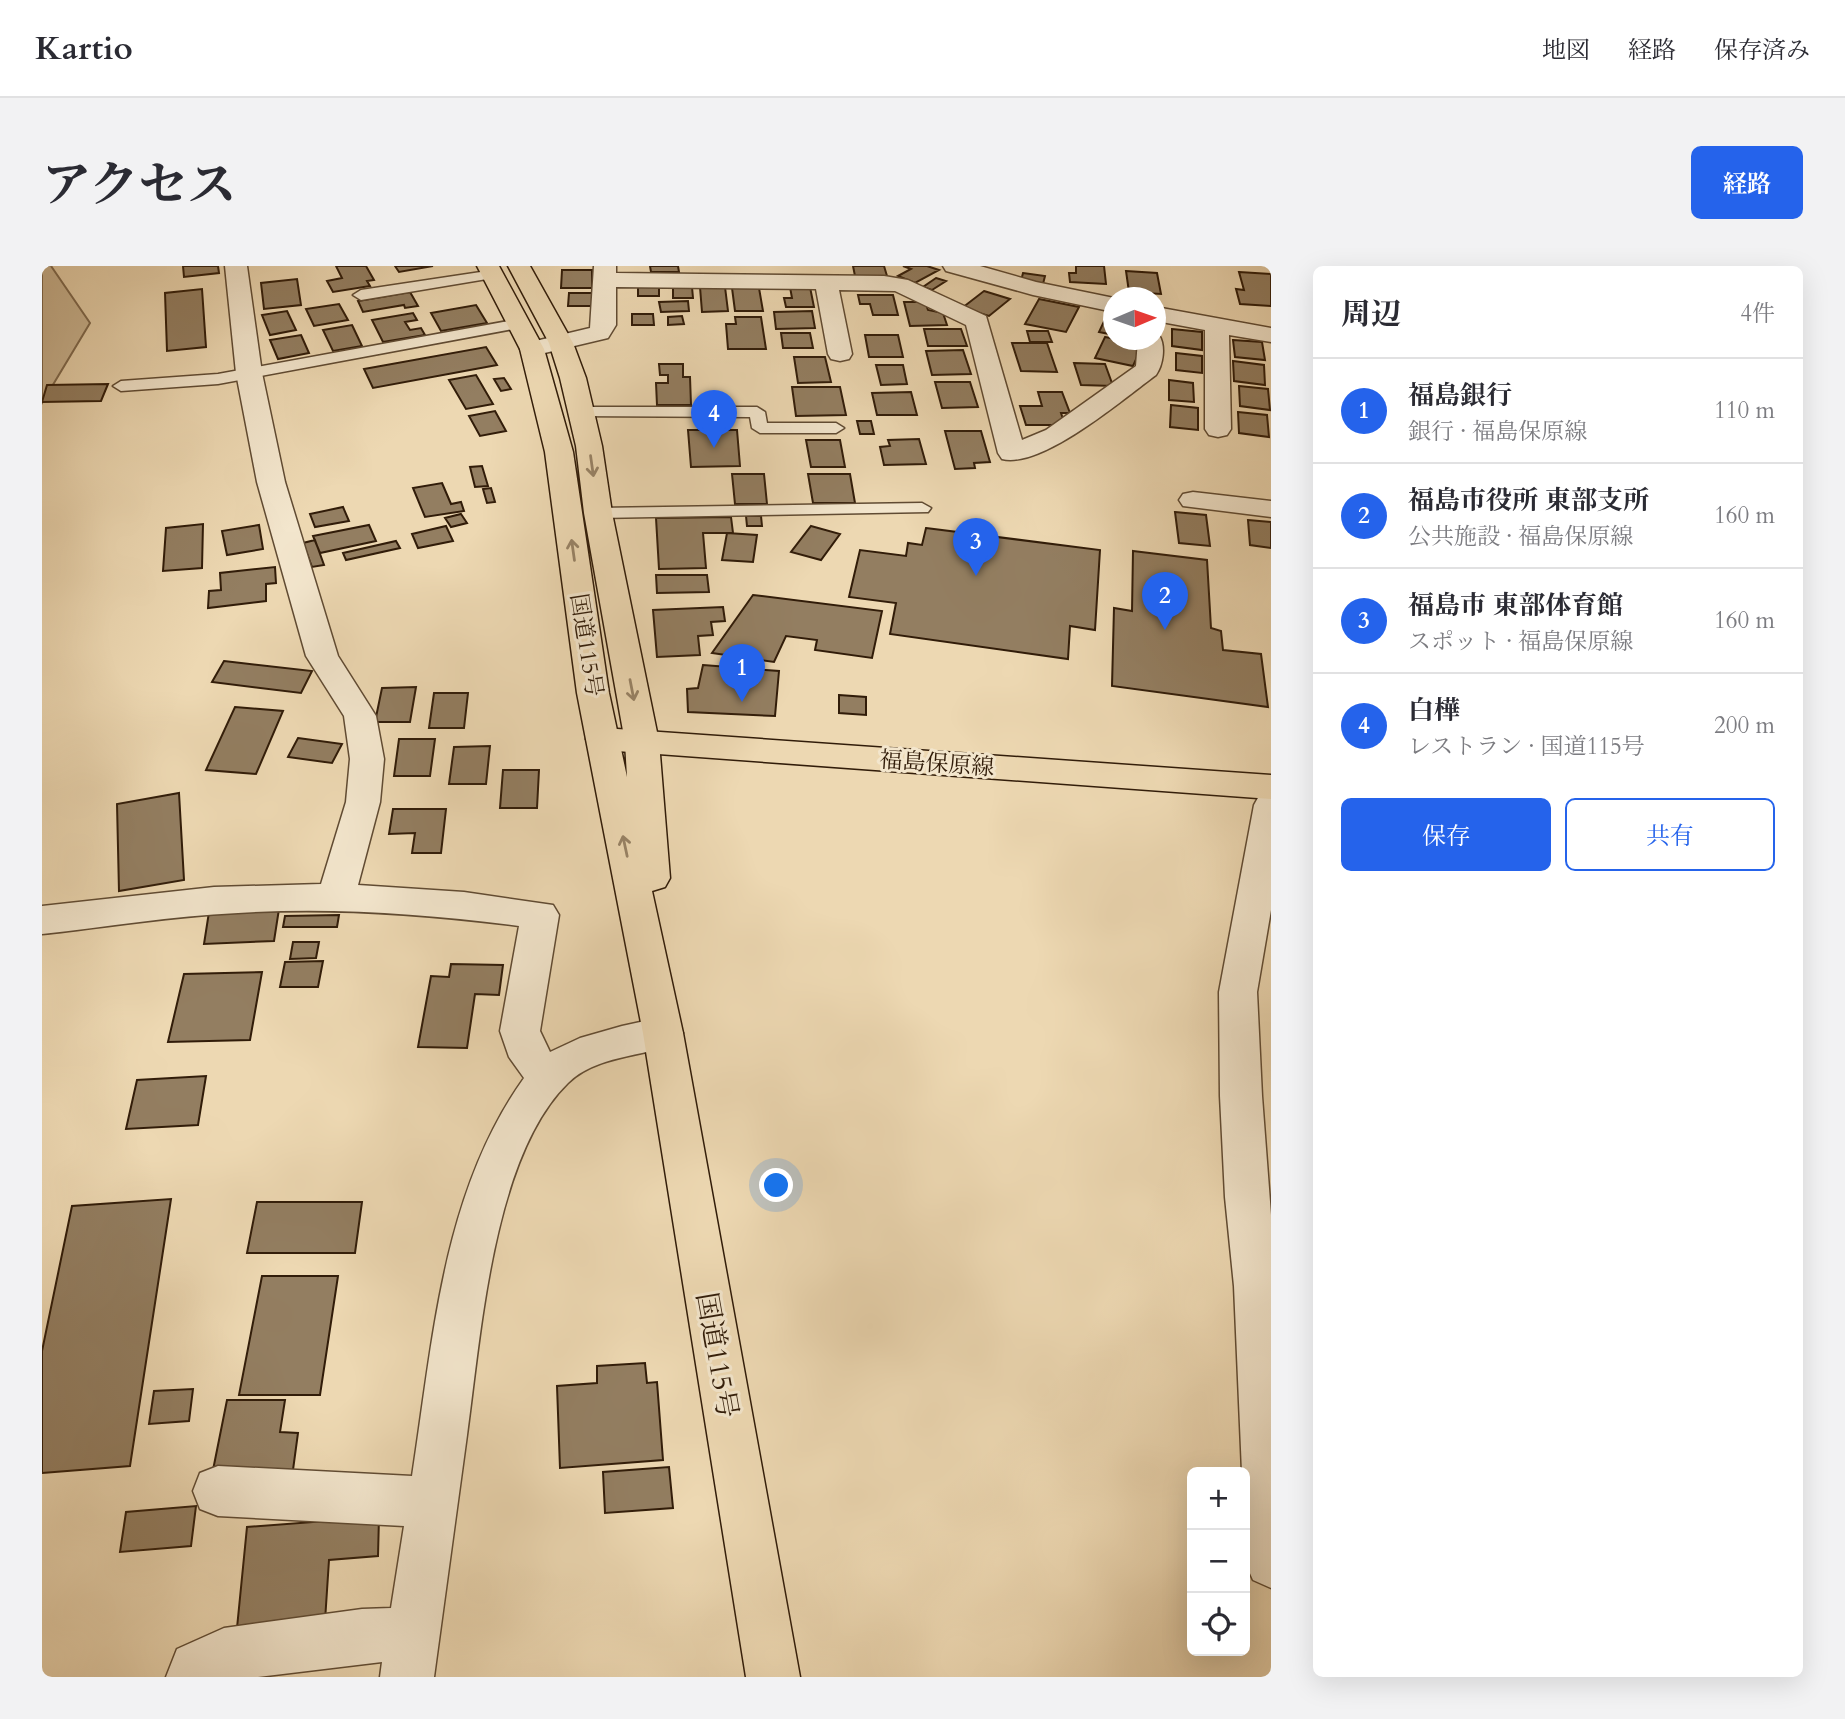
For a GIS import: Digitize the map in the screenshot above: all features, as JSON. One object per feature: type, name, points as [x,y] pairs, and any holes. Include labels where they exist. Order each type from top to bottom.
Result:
[{"type":"main road","name":"国道115号","points":[[500,269],[537,339],[573,378],[589,446],[598,513],[642,741],[663,1033]]},
{"type":"main road","name":"国道115号","points":[[500,269],[537,339],[559,453],[593,692],[663,1033],[773,1677]]},
{"type":"main road","name":"福島保原線","points":[[603,739],[1271,787]]},
{"type":"street","points":[[236,266],[249,373],[271,482],[322,656],[360,716],[367,760],[363,802],[335,897]]},
{"type":"street","points":[[966,268],[1033,288],[1103,303]]},
{"type":"street","points":[[537,339],[599,333],[604,325],[605,273],[900,285],[976,321],[1012,453],[1055,436],[1147,370],[1150,350]]},
{"type":"street","points":[[826,282],[840,354]]},
{"type":"street","points":[[1166,316],[1271,335]]},
{"type":"street","points":[[1217,325],[1218,429]]},
{"type":"street","points":[[1193,500],[1271,509]]},
{"type":"street","points":[[1271,805],[1238,992],[1242,1108],[1257,1286],[1271,1562]]},
{"type":"street","points":[[42,920],[236,899],[335,897],[452,902],[540,915],[520,1031],[529,1056],[549,1077]]},
{"type":"street","points":[[193,1677],[196,1668],[224,1655],[362,1636],[410,1656],[466,1276],[478,1225],[506,1144],[526,1107],[556,1068],[589,1051],[663,1033]]},
{"type":"street","points":[[218,1491],[432,1502]]},
{"type":"lane","points":[[360,295],[500,269]]},
{"type":"lane","points":[[121,386],[218,379],[537,339]]},
{"type":"lane","points":[[581,412],[757,412],[760,428],[836,429]]},
{"type":"lane","points":[[598,513],[922,508]]},
{"type":"shaded area","points":[[42,266],[51,266],[90,323],[42,403]]},
{"type":"building","points":[[183,266],[218,266],[219,273],[184,277]]},
{"type":"building","points":[[336,266],[366,266],[374,280],[367,281],[370,286],[333,292],[327,281],[342,278]]},
{"type":"building","points":[[395,266],[433,266],[399,272]]},
{"type":"building","points":[[650,266],[678,266],[679,272],[651,272]]},
{"type":"building","points":[[853,266],[884,266],[887,276],[855,276]]},
{"type":"building","points":[[903,266],[927,266],[939,270],[915,283],[898,276],[911,269]]},
{"type":"building","points":[[1076,266],[1104,266],[1106,284],[1070,282],[1069,273],[1076,273]]},
{"type":"building","points":[[562,270],[592,270],[592,288],[561,288]]},
{"type":"building","points":[[1126,271],[1157,273],[1160,287],[1128,287]]},
{"type":"building","points":[[1239,272],[1271,274],[1271,306],[1240,304],[1236,289],[1244,290]]},
{"type":"building","points":[[1023,273],[1045,276],[1043,284],[1021,281]]},
{"type":"building","points":[[936,278],[946,281],[932,290],[923,287]]},
{"type":"building","points":[[297,279],[301,305],[264,309],[261,283]]},
{"type":"building","points":[[659,286],[659,296],[638,296],[638,287]]},
{"type":"building","points":[[692,287],[693,298],[673,298],[673,288]]},
{"type":"building","points":[[700,287],[725,287],[728,311],[702,312]]},
{"type":"building","points":[[790,287],[810,287],[814,307],[786,307],[784,298],[792,298]]},
{"type":"building","points":[[732,288],[759,288],[763,311],[735,311]]},
{"type":"building","points":[[202,289],[206,347],[167,351],[165,293]]},
{"type":"building","points":[[984,291],[1010,299],[989,316],[962,308]]},
{"type":"building","points":[[410,292],[418,306],[405,308],[404,305],[363,312],[358,301]]},
{"type":"building","points":[[569,293],[594,293],[593,306],[568,306]]},
{"type":"building","points":[[858,295],[893,295],[898,315],[873,315],[870,304],[860,304]]},
{"type":"building","points":[[1039,299],[1079,307],[1066,332],[1025,324]]},
{"type":"building","points":[[688,301],[689,311],[661,312],[659,302]]},
{"type":"building","points":[[904,302],[925,302],[928,310],[943,313],[947,325],[910,326]]},
{"type":"building","points":[[339,304],[348,320],[314,326],[306,309]]},
{"type":"building","points":[[476,305],[487,323],[441,331],[431,313]]},
{"type":"building","points":[[287,311],[296,330],[270,335],[262,315]]},
{"type":"building","points":[[812,311],[815,328],[776,329],[774,312]]},
{"type":"building","points":[[413,313],[417,320],[405,322],[410,330],[421,328],[425,335],[383,342],[372,320]]},
{"type":"building","points":[[632,314],[653,314],[654,325],[632,325]]},
{"type":"building","points":[[682,316],[684,324],[668,325],[668,317]]},
{"type":"building","points":[[735,317],[761,317],[766,349],[728,349],[726,324],[736,324]]},
{"type":"building","points":[[352,325],[362,346],[333,351],[323,330]]},
{"type":"building","points":[[924,329],[961,329],[967,346],[928,346]]},
{"type":"building","points":[[1172,329],[1202,332],[1202,350],[1172,346]]},
{"type":"building","points":[[1027,331],[1048,331],[1052,342],[1030,342]]},
{"type":"building","points":[[781,333],[810,333],[813,348],[783,348]]},
{"type":"building","points":[[301,335],[309,353],[278,359],[270,340]]},
{"type":"building","points":[[865,335],[898,335],[903,357],[869,357]]},
{"type":"building","points":[[1233,340],[1262,342],[1265,360],[1235,357]]},
{"type":"building","points":[[1103,341],[1103,350],[1140,350],[1133,366],[1095,358]]},
{"type":"building","points":[[1012,343],[1047,343],[1057,372],[1021,371]]},
{"type":"building","points":[[486,347],[497,365],[373,388],[364,369]]},
{"type":"building","points":[[963,350],[971,374],[932,375],[926,351]]},
{"type":"building","points":[[1176,353],[1202,356],[1202,373],[1176,370]]},
{"type":"building","points":[[794,357],[825,357],[831,382],[798,383]]},
{"type":"building","points":[[1233,361],[1264,365],[1265,385],[1234,381]]},
{"type":"building","points":[[1074,363],[1105,364],[1113,386],[1081,385]]},
{"type":"building","points":[[659,364],[683,364],[683,377],[690,377],[691,405],[657,405],[656,383],[668,383],[668,375],[660,375]]},
{"type":"building","points":[[876,365],[903,365],[907,384],[881,385]]},
{"type":"building","points":[[476,375],[493,404],[466,409],[449,380]]},
{"type":"building","points":[[504,378],[511,389],[501,391],[494,379]]},
{"type":"building","points":[[1169,380],[1193,383],[1194,402],[1169,400]]},
{"type":"building","points":[[935,382],[970,382],[978,407],[942,408]]},
{"type":"building","points":[[108,384],[101,401],[42,402],[47,385]]},
{"type":"building","points":[[1239,386],[1268,389],[1270,410],[1240,406]]},
{"type":"building","points":[[792,387],[840,387],[846,415],[796,416]]},
{"type":"building","points":[[911,392],[917,415],[877,415],[872,393]]},
{"type":"building","points":[[1038,392],[1062,392],[1070,413],[1061,413],[1065,425],[1026,425],[1020,406],[1042,406]]},
{"type":"building","points":[[1171,405],[1198,408],[1198,430],[1170,427]]},
{"type":"building","points":[[495,411],[506,431],[480,436],[469,416]]},
{"type":"building","points":[[1238,412],[1267,415],[1269,437],[1239,433]]},
{"type":"building","points":[[857,421],[871,421],[874,434],[860,434]]},
{"type":"building","points":[[688,430],[737,430],[740,466],[691,467]]},
{"type":"building","points":[[945,431],[981,431],[990,462],[974,463],[975,468],[955,469]]},
{"type":"building","points":[[919,439],[926,464],[884,465],[880,447],[890,446],[888,440]]},
{"type":"building","points":[[806,440],[840,440],[845,467],[811,467]]},
{"type":"building","points":[[482,466],[488,486],[475,487],[470,467]]},
{"type":"building","points":[[732,474],[764,474],[767,504],[735,504]]},
{"type":"building","points":[[808,474],[850,474],[855,503],[813,503]]},
{"type":"building","points":[[442,483],[451,504],[461,502],[464,511],[425,517],[413,488]]},
{"type":"building","points":[[491,488],[495,502],[487,503],[483,489]]},
{"type":"building","points":[[343,507],[349,521],[315,527],[310,514]]},
{"type":"building","points":[[1175,512],[1206,515],[1210,546],[1179,543]]},
{"type":"building","points":[[461,514],[467,523],[451,527],[445,518]]},
{"type":"building","points":[[746,516],[761,516],[762,526],[747,526]]},
{"type":"building","points":[[731,517],[733,533],[703,533],[706,568],[659,569],[656,518]]},
{"type":"building","points":[[1248,520],[1271,522],[1271,548],[1250,545]]},
{"type":"building","points":[[203,524],[202,568],[163,571],[166,528]]},
{"type":"building","points":[[259,525],[263,549],[227,555],[222,531]]},
{"type":"building","points":[[369,525],[376,541],[320,553],[313,536]]},
{"type":"building","points":[[446,526],[453,541],[418,548],[412,534]]},
{"type":"building","points":[[811,526],[840,534],[821,560],[791,552]]},
{"type":"building","points":[[926,528],[1100,550],[1095,630],[1070,626],[1068,659],[890,634],[896,603],[849,597],[860,550],[906,556],[908,543],[922,545]]},
{"type":"building","points":[[727,533],[757,535],[753,562],[722,560]]},
{"type":"building","points":[[315,540],[324,565],[312,567],[303,543]]},
{"type":"building","points":[[396,541],[400,548],[346,560],[343,553]]},
{"type":"building","points":[[1133,551],[1207,560],[1211,628],[1221,631],[1223,650],[1261,654],[1268,707],[1112,686],[1114,608],[1132,611]]},
{"type":"building","points":[[275,567],[276,583],[266,584],[266,601],[208,608],[209,591],[221,590],[220,573]]},
{"type":"building","points":[[656,575],[707,575],[709,592],[657,593]]},
{"type":"building","points":[[753,595],[882,611],[872,658],[815,650],[817,640],[786,636],[774,662],[712,653]]},
{"type":"building","points":[[723,607],[725,621],[711,622],[713,635],[698,636],[700,655],[657,657],[653,610]]},
{"type":"building","points":[[224,661],[312,671],[301,693],[212,682]]},
{"type":"building","points":[[703,665],[779,671],[775,716],[688,712],[687,689],[698,688]]},
{"type":"building","points":[[416,687],[410,722],[375,722],[382,688]]},
{"type":"building","points":[[434,693],[468,693],[464,728],[429,728]]},
{"type":"building","points":[[839,695],[866,697],[866,715],[839,713]]},
{"type":"building","points":[[235,707],[283,711],[256,774],[206,770]]},
{"type":"building","points":[[298,738],[342,744],[332,763],[288,757]]},
{"type":"building","points":[[399,739],[435,739],[430,776],[394,776]]},
{"type":"building","points":[[490,746],[486,784],[449,784],[454,747]]},
{"type":"building","points":[[503,770],[539,770],[537,808],[500,808]]},
{"type":"building","points":[[179,793],[184,880],[119,891],[117,804]]},
{"type":"building","points":[[393,809],[446,809],[441,853],[412,853],[415,833],[389,834]]},
{"type":"building","points":[[279,909],[274,941],[204,944],[209,912]]},
{"type":"building","points":[[339,915],[337,927],[283,927],[285,916]]},
{"type":"building","points":[[293,942],[319,942],[316,958],[290,959]]},
{"type":"building","points":[[323,961],[318,987],[280,987],[285,962]]},
{"type":"building","points":[[451,964],[503,965],[499,995],[475,994],[467,1048],[418,1047],[431,976],[449,977]]},
{"type":"building","points":[[262,972],[250,1040],[168,1042],[184,974]]},
{"type":"building","points":[[206,1076],[198,1125],[126,1129],[137,1080]]},
{"type":"building","points":[[171,1199],[130,1466],[42,1473],[42,1351],[72,1206]]},
{"type":"building","points":[[257,1202],[362,1202],[355,1253],[247,1253]]},
{"type":"building","points":[[262,1276],[338,1276],[320,1395],[239,1395]]},
{"type":"building","points":[[645,1363],[647,1383],[657,1382],[663,1460],[560,1468],[557,1386],[597,1383],[597,1366]]},
{"type":"building","points":[[193,1389],[189,1421],[149,1424],[154,1391]]},
{"type":"building","points":[[227,1400],[285,1400],[280,1432],[298,1433],[293,1470],[213,1470]]},
{"type":"building","points":[[669,1467],[673,1508],[605,1513],[603,1472]]},
{"type":"building","points":[[196,1506],[191,1546],[120,1552],[126,1512]]},
{"type":"building","points":[[379,1517],[378,1556],[329,1560],[325,1621],[237,1628],[247,1527]]},
{"type":"place","name":"白樺","points":[[714,448]]},
{"type":"place","name":"福島市 東部体育館","points":[[976,576]]},
{"type":"place","name":"福島市役所 東部支所","points":[[1165,630]]},
{"type":"place","name":"福島銀行","points":[[742,702]]}]
